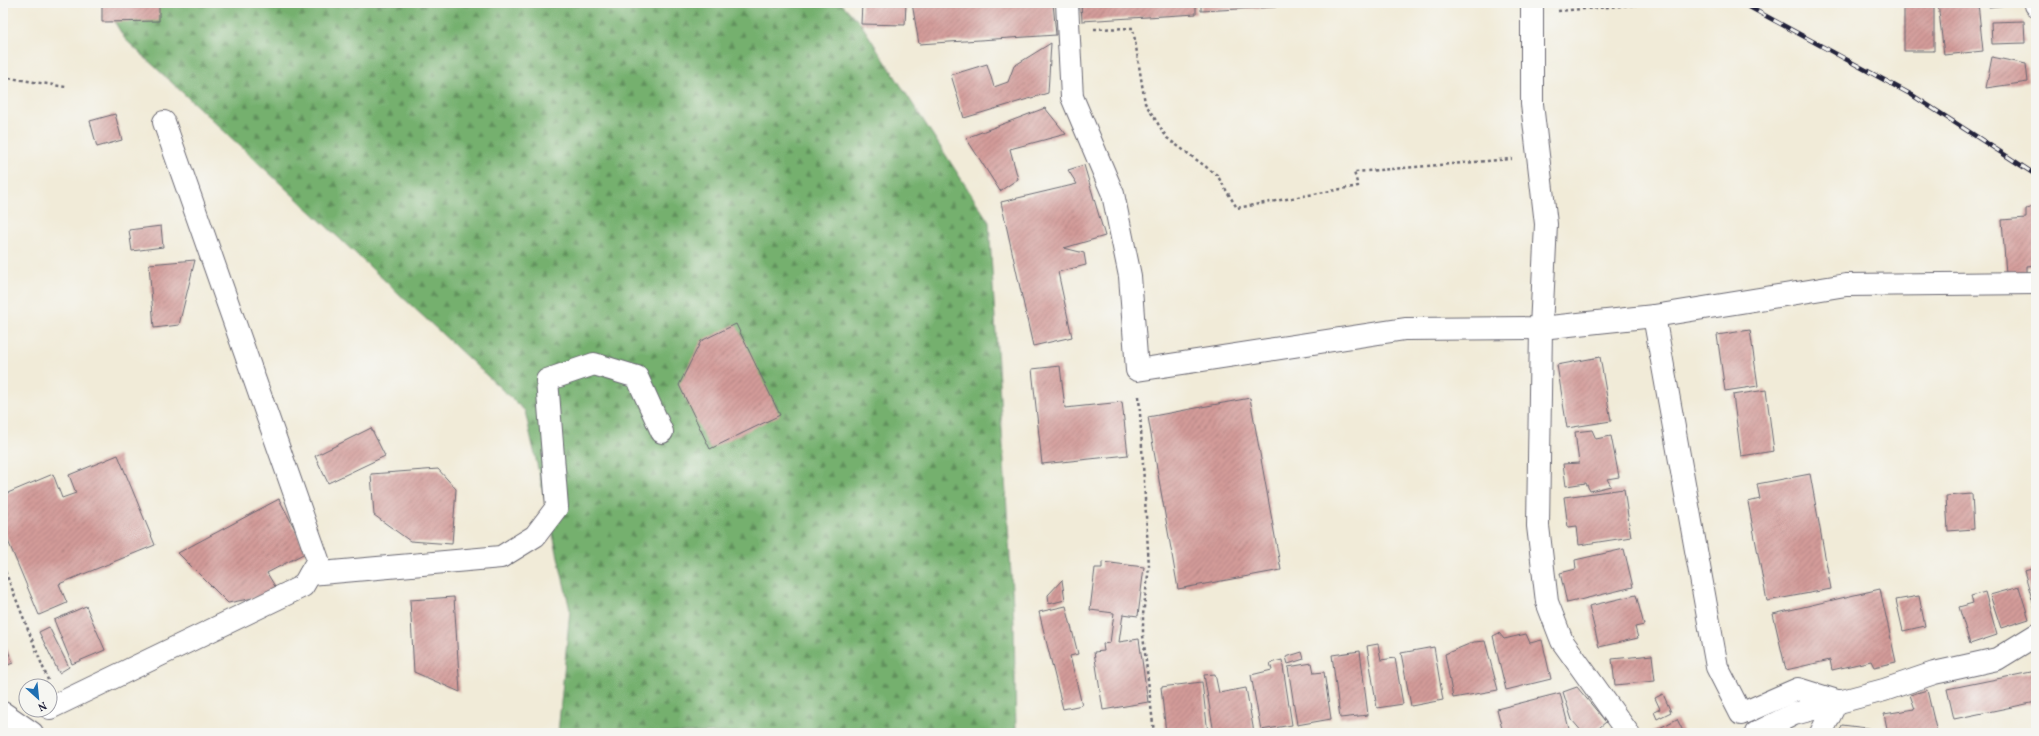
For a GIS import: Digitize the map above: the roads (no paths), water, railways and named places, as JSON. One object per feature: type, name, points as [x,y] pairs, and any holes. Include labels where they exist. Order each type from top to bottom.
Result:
[{"type":"street","points":[[1067,3],[1072,97],[1113,194],[1130,276],[1137,370],[1405,329],[1541,328],[1654,316],[1846,285],[2036,283]]},
{"type":"street","points":[[1532,8],[1532,104],[1546,224],[1541,328],[1538,526],[1548,602],[1562,641],[1628,733]]},
{"type":"street","points":[[58,704],[303,586],[318,560],[164,122]]},
{"type":"street","points":[[1654,316],[1717,667],[1741,714],[1798,689],[1837,701]]},
{"type":"street","points":[[310,574],[501,557],[536,536],[556,507],[547,380],[594,364],[637,377],[662,432]]},
{"type":"street","points":[[1756,733],[1794,714],[1837,701],[1884,690],[1934,673],[1997,659],[2036,635]]},
{"type":"street","points":[[1821,733],[1837,701]]},
{"type":"street","points":[[18,723],[29,718]]},
{"type":"railway","points":[[1742,3],[1912,95],[2036,175]]}]
